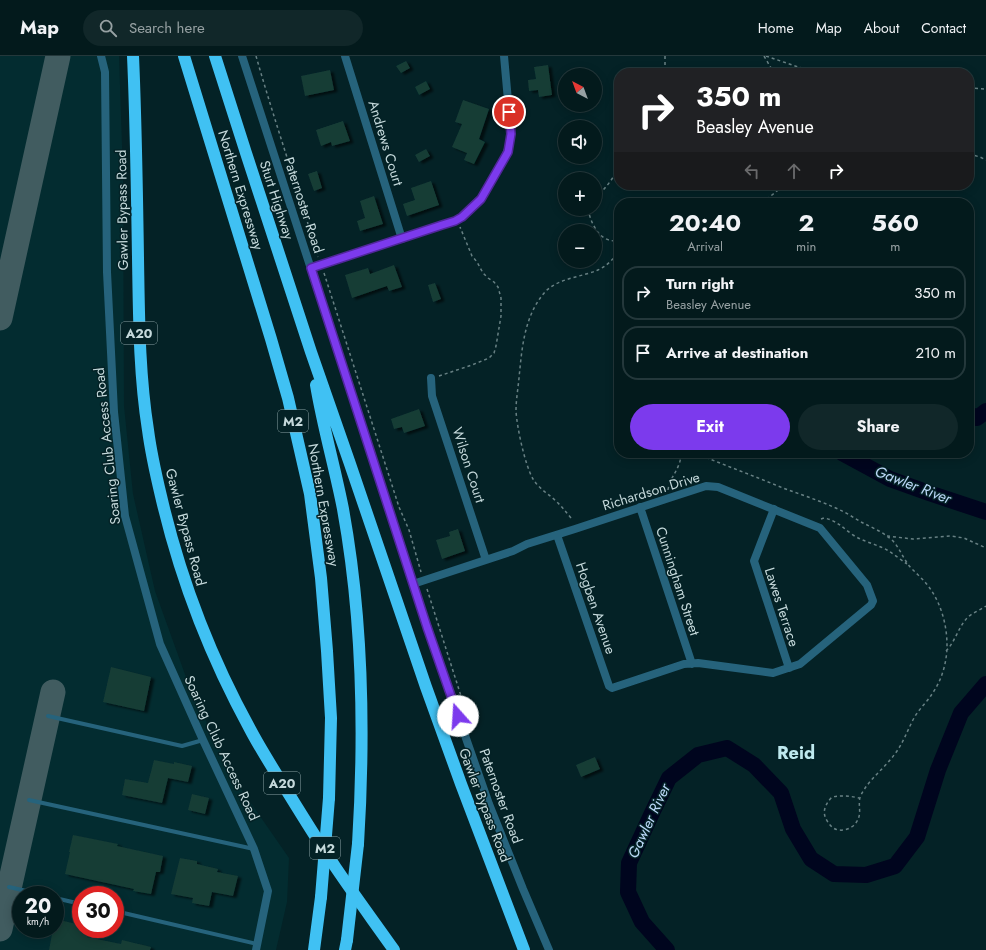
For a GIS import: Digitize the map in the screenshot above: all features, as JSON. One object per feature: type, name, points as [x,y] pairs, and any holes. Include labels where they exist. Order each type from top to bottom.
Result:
[{"type":"highway","name":"Gawler Bypass Road","points":[[134,56],[140,356],[148,432],[156,476],[168,527],[192,603],[212,654],[250,730],[313,834],[394,950]]},
{"type":"highway","name":"Northern Expressway","points":[[184,56],[288,398],[310,494],[321,578],[331,718],[329,798],[321,897],[314,950]]},
{"type":"highway","name":"Sturt Highway","points":[[215,56],[311,352]]},
{"type":"highway","name":"Gawler Bypass Road","points":[[311,352],[428,694],[524,950]]},
{"type":"highway","name":"Northern Expressway","points":[[311,352],[316,387],[343,509],[353,576],[360,662],[362,732],[361,797],[358,844],[346,945]]},
{"type":"street","name":"Soaring Club Access Road","points":[[102,56],[105,72],[107,272],[114,412],[125,516],[160,644],[254,849],[268,891],[256,947]]},
{"type":"street","name":"Paternoster Road","points":[[242,56],[427,627],[489,804],[549,950]]},
{"type":"street","name":"Andrews Court","points":[[345,56],[402,239]]},
{"type":"street","points":[[311,268],[455,221],[462,217],[481,199],[508,152],[511,134],[504,56]]},
{"type":"street","name":"Wilson Court","points":[[432,378],[432,396],[486,560]]},
{"type":"street","name":"Richardson Drive","points":[[413,584],[513,551],[528,544],[706,486],[718,487],[820,528],[867,585],[873,601],[871,605],[800,664],[789,668]]},
{"type":"street","name":"Cunningham Street","points":[[640,507],[692,664]]},
{"type":"street","name":"Lawes Terrace","points":[[774,509],[754,561],[789,668]]},
{"type":"street","name":"Hogben Avenue","points":[[557,535],[609,686],[612,688],[684,664],[692,664]]},
{"type":"street","points":[[692,664],[698,663],[773,673],[789,668]]},
{"type":"lane","points":[[48,716],[182,746],[203,740]]},
{"type":"lane","points":[[29,800],[254,849]]},
{"type":"lane","points":[[124,914],[256,947]]},
{"type":"path","points":[[256,56],[266,93],[341,324],[342,332],[399,507],[409,530],[461,696]]},
{"type":"path","points":[[665,56],[665,68]]},
{"type":"path","points":[[765,56],[771,68]]},
{"type":"path","points":[[765,56],[802,68]]},
{"type":"path","points":[[974,88],[986,89]]},
{"type":"path","points":[[974,155],[986,160]]},
{"type":"path","points":[[602,192],[614,177]]},
{"type":"path","points":[[768,198],[779,190]]},
{"type":"path","points":[[590,216],[595,228],[600,235],[608,240],[614,241]]},
{"type":"path","points":[[432,378],[489,358],[494,353],[496,346],[501,316],[501,298],[498,287],[483,273],[472,256],[461,229],[455,221]]},
{"type":"path","points":[[571,518],[557,502],[536,484],[532,478],[528,466],[522,445],[516,412],[521,357],[527,326],[533,308],[546,291],[555,285],[576,276],[599,269],[614,258]]},
{"type":"path","points":[[669,498],[668,488],[670,481],[681,458]]},
{"type":"path","points":[[816,526],[821,519],[824,518],[835,522],[863,540],[888,550],[909,566]]},
{"type":"path","points":[[885,536],[912,539],[951,536],[964,538],[986,548]]},
{"type":"path","points":[[946,651],[951,646],[967,618],[986,606]]},
{"type":"path","points":[[840,795],[859,798],[860,810],[854,825],[849,829],[842,831],[833,828],[828,823],[825,817],[824,808],[832,797],[840,795]]},
{"type":"shaded area","points":[[0,56],[119,56],[123,175],[124,406],[133,494],[155,591],[191,691],[237,783],[289,858],[287,902],[276,950],[0,950]]},
{"type":"building","points":[[406,61],[410,68],[401,73],[396,66]]},
{"type":"building","points":[[548,65],[552,95],[539,97],[538,90],[529,91],[528,80],[536,79],[534,67]]},
{"type":"building","points":[[330,70],[334,90],[305,96],[301,76]]},
{"type":"building","points":[[426,81],[430,89],[419,95],[415,87]]},
{"type":"building","points":[[463,100],[489,109],[479,139],[485,142],[474,164],[464,160],[467,153],[452,147],[462,124],[455,122]]},
{"type":"building","points":[[343,121],[350,141],[332,146],[331,142],[321,146],[316,130]]},
{"type":"building","points":[[426,149],[430,156],[419,162],[415,155]]},
{"type":"building","points":[[317,171],[322,188],[314,191],[308,174]]},
{"type":"building","points":[[431,181],[439,205],[407,216],[403,204],[415,200],[411,188]]},
{"type":"building","points":[[374,196],[383,224],[360,231],[357,221],[365,218],[360,201]]},
{"type":"building","points":[[394,265],[402,287],[389,291],[387,286],[352,298],[345,275],[368,268],[370,274]]},
{"type":"building","points":[[435,283],[441,299],[433,302],[428,285]]},
{"type":"building","points":[[419,409],[425,426],[404,433],[402,427],[394,429],[391,419]]},
{"type":"building","points":[[458,529],[465,551],[442,559],[436,540],[450,536],[449,532]]},
{"type":"building","points":[[111,667],[151,677],[144,711],[103,702]]},
{"type":"building","points":[[595,757],[600,769],[581,777],[576,765]]},
{"type":"building","points":[[154,760],[192,766],[188,782],[168,778],[162,803],[122,795],[125,779],[148,783]]},
{"type":"building","points":[[192,794],[209,798],[205,814],[188,810]]},
{"type":"building","points":[[73,835],[118,844],[117,846],[163,856],[160,872],[156,872],[151,894],[133,891],[134,889],[124,886],[65,874]]},
{"type":"building","points":[[180,858],[197,861],[197,864],[218,869],[217,872],[238,876],[233,896],[212,892],[209,906],[192,903],[193,898],[171,894]]},
{"type":"building","points":[[64,921],[72,923],[72,938],[92,938],[121,944],[122,940],[151,947],[150,950],[49,950],[51,938],[64,938]]},
{"type":"waterway","name":"Gawler River","points":[[974,416],[977,418],[986,411]]},
{"type":"waterway","name":"Gawler River","points":[[851,458],[890,479],[986,512]]},
{"type":"waterway","name":"Gawler River","points":[[667,950],[642,922],[628,892],[629,863],[669,778],[698,755],[727,748],[754,765],[781,793],[793,829],[811,859],[834,874],[866,875],[895,866],[917,837],[938,770],[961,713],[986,684]]},
{"type":"taxiway","points":[[0,318],[58,56]]},
{"type":"taxiway","points":[[0,929],[53,692]]},
{"type":"district","name":"Reid","points":[[796,753]]},
{"type":"route","points":[[458,716],[427,627],[311,268],[402,239],[455,221],[462,217],[481,199],[508,152],[511,134],[509,112]]}]
